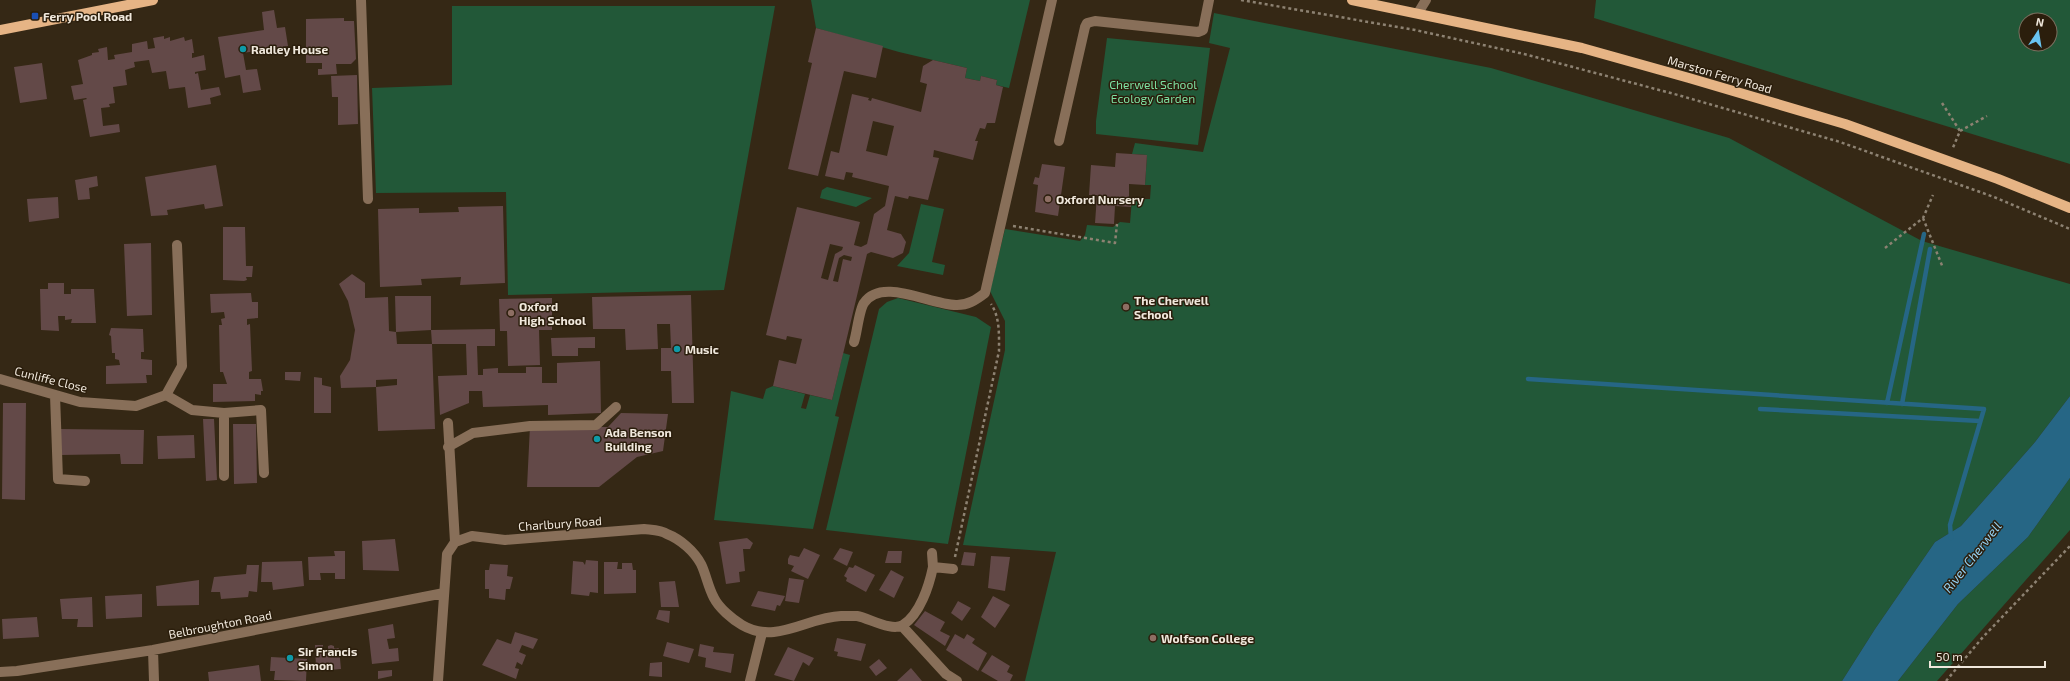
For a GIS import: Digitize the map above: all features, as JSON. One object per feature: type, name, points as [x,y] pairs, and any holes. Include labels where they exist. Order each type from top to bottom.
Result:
[{"type":"main road","points":[[0,30],[153,0]]},
{"type":"main road","name":"Marston Ferry Road","points":[[1352,0],[1582,48],[1845,124],[1998,179],[2070,208]]},
{"type":"street","points":[[362,0],[368,199]]},
{"type":"street","points":[[854,342],[864,304],[876,293],[894,292],[957,306],[974,302],[984,293],[1052,0]]},
{"type":"street","points":[[1059,142],[1087,23],[1095,21],[1198,32],[1203,30],[1205,26],[1209,0]]},
{"type":"street","points":[[1418,13],[1426,0]]},
{"type":"street","points":[[177,244],[182,366],[166,395],[192,410],[224,413],[261,410],[264,473]]},
{"type":"street","name":"Cunliffe Close","points":[[0,379],[80,402],[136,406],[166,395]]},
{"type":"street","points":[[55,395],[58,479],[85,480]]},
{"type":"street","points":[[448,447],[473,433],[530,426],[596,425],[616,407]]},
{"type":"street","points":[[224,413],[224,476]]},
{"type":"street","points":[[438,681],[447,554],[455,542],[448,447],[448,423]]},
{"type":"street","name":"Charlbury Road","points":[[455,542],[472,536],[505,540],[644,529],[666,533],[683,543],[700,563],[714,598],[722,608],[742,625],[762,633],[782,632],[839,616],[857,616],[892,627],[902,626]]},
{"type":"street","points":[[932,553],[933,567],[930,583],[920,604],[910,619],[902,626],[946,674],[957,681]]},
{"type":"street","points":[[933,567],[953,569]]},
{"type":"street","name":"Belbroughton Road","points":[[0,672],[17,671],[153,650],[444,593]]},
{"type":"street","points":[[750,681],[762,633]]},
{"type":"street","points":[[153,650],[154,681]]},
{"type":"path","points":[[1240,0],[1415,30],[1524,54],[1678,95],[1840,142],[1994,197],[2070,229]]},
{"type":"path","points":[[1942,103],[1960,131]]},
{"type":"path","points":[[1951,152],[1960,131],[1987,116]]},
{"type":"path","points":[[1885,248],[1924,218],[1933,195]]},
{"type":"path","points":[[1924,218],[1943,268]]},
{"type":"path","points":[[1001,224],[1115,243],[1117,224]]},
{"type":"path","points":[[958,544],[999,351],[996,311],[984,293]]},
{"type":"path","points":[[1946,681],[1983,637],[2070,546]]},
{"type":"green space","points":[[811,0],[1030,0],[1009,88],[996,85],[997,80],[981,76],[980,81],[965,78],[967,68],[899,52],[816,28]]},
{"type":"green space","points":[[1596,0],[2070,0],[2070,164],[1594,18]]},
{"type":"green space","points":[[452,6],[775,6],[724,290],[508,295],[506,192],[376,193],[372,88],[452,85]]},
{"type":"green space","points":[[1214,13],[1491,68],[1729,138],[1922,241],[2070,284],[2070,396],[2035,442],[1961,526],[1935,542],[1875,629],[1842,681],[1025,681],[1056,552],[963,545],[1005,350],[1005,321],[990,291],[1005,229],[1080,241],[1085,235],[1087,225],[1113,227],[1120,222],[1130,223],[1132,199],[1150,199],[1151,185],[1145,185],[1147,155],[1132,154],[1135,143],[1203,152],[1230,48],[1209,43]]},
{"type":"green space","name":"Cherwell School Ecology Garden","points":[[1107,38],[1210,48],[1198,145],[1096,134],[1096,121]]},
{"type":"green space","points":[[827,187],[872,198],[856,207],[820,198],[822,190]]},
{"type":"green space","points":[[921,204],[944,209],[932,262],[945,265],[943,275],[897,266],[909,253]]},
{"type":"green space","points":[[898,298],[976,317],[991,327],[948,544],[826,530],[879,309],[887,302]]},
{"type":"green space","points":[[843,353],[850,355],[835,416],[839,417],[813,529],[714,520],[731,391],[763,399],[766,389],[773,386],[805,394],[801,408],[806,409],[810,395],[832,400]]},
{"type":"green space","points":[[2070,478],[2070,530],[1937,681],[1898,681],[1958,604],[2028,537]]},
{"type":"water","name":"River Cherwell","points":[[2070,396],[2070,478],[2028,537],[1958,604],[1898,681],[1842,681],[1875,629],[1935,542],[1961,526],[2035,442]]},
{"type":"building","name":"Radley House","points":[[274,10],[277,28],[285,27],[288,46],[243,53],[246,70],[257,69],[261,90],[243,93],[240,75],[225,78],[218,37],[264,30],[262,12]]},
{"type":"building","points":[[344,18],[344,21],[354,21],[356,59],[351,64],[336,64],[337,74],[318,75],[318,69],[322,69],[322,63],[306,63],[306,19]]},
{"type":"building","points":[[816,28],[883,46],[876,78],[844,71],[818,176],[788,169],[812,63],[808,62]]},
{"type":"building","points":[[164,36],[164,39],[170,37],[170,41],[184,37],[185,41],[192,39],[194,53],[192,53],[192,58],[204,55],[206,70],[195,72],[195,74],[198,73],[201,90],[219,87],[221,95],[210,98],[211,104],[188,108],[185,87],[169,89],[166,71],[152,73],[149,60],[134,62],[135,67],[125,70],[127,85],[113,87],[115,103],[109,104],[110,107],[101,108],[103,126],[119,124],[120,132],[90,137],[83,100],[87,99],[74,100],[71,86],[83,84],[78,60],[92,55],[92,53],[99,52],[98,49],[107,47],[108,60],[115,59],[114,55],[132,52],[132,44],[147,41],[148,49],[155,48],[153,38]]},
{"type":"building","points":[[933,60],[967,68],[965,78],[980,81],[981,76],[997,80],[996,85],[1003,87],[995,123],[987,123],[985,129],[980,128],[975,141],[978,141],[973,160],[934,150],[933,157],[939,158],[928,200],[909,196],[908,199],[895,196],[887,230],[901,234],[906,242],[903,253],[893,258],[871,252],[867,254],[832,400],[773,386],[779,360],[796,364],[802,339],[787,336],[786,340],[766,335],[797,207],[860,222],[854,245],[861,247],[867,244],[874,214],[885,206],[889,186],[852,177],[853,173],[846,172],[844,180],[825,176],[831,151],[839,153],[852,94],[869,98],[868,100],[871,101],[872,98],[921,112],[927,84],[920,82],[923,66]],"holes":[[[873,121],[894,126],[887,156],[866,151]],[[830,244],[843,247],[842,250],[835,254],[828,280],[821,278]],[[844,255],[852,257],[851,261],[843,259],[838,282],[833,281],[839,258]]]},
{"type":"building","points":[[42,63],[47,99],[20,103],[14,67]]},
{"type":"building","points":[[357,75],[358,124],[338,125],[338,97],[332,97],[331,76]]},
{"type":"building","points":[[1116,153],[1147,155],[1145,185],[1129,184],[1129,198],[1132,199],[1131,207],[1115,206],[1114,224],[1095,223],[1097,195],[1089,195],[1091,165],[1115,167]]},
{"type":"building","name":"Oxford Nursery","points":[[1042,164],[1065,167],[1058,216],[1035,212],[1038,185],[1033,184],[1035,177],[1039,178]]},
{"type":"building","points":[[216,165],[223,206],[205,209],[204,204],[167,210],[168,215],[151,216],[145,177]]},
{"type":"building","points":[[97,176],[98,186],[89,188],[90,199],[78,200],[75,180]]},
{"type":"building","points":[[58,197],[59,218],[29,222],[27,199]]},
{"type":"building","points":[[503,206],[505,283],[460,285],[461,277],[421,279],[422,285],[380,287],[378,209],[419,208],[419,213],[459,212],[458,207]]},
{"type":"building","points":[[223,227],[245,227],[246,266],[253,266],[252,277],[246,277],[247,280],[223,280]]},
{"type":"building","points":[[151,243],[152,315],[127,316],[124,244]]},
{"type":"building","points":[[352,274],[365,283],[365,298],[388,297],[389,331],[396,332],[397,344],[432,344],[435,429],[378,431],[376,387],[341,388],[340,376],[350,360],[355,330],[348,301],[339,284]],"holes":[[[397,379],[397,385],[376,387],[376,380]]]},
{"type":"building","points":[[48,283],[64,283],[64,294],[71,294],[71,289],[94,289],[96,323],[71,323],[72,319],[65,320],[65,316],[58,316],[59,331],[41,330],[40,289],[48,289]]},
{"type":"building","points":[[251,293],[252,302],[258,302],[258,318],[247,319],[247,325],[250,324],[252,371],[249,372],[249,379],[261,379],[263,391],[261,391],[261,395],[255,394],[255,401],[213,402],[213,384],[227,384],[223,372],[220,372],[219,325],[222,325],[221,319],[225,318],[224,312],[211,313],[210,294]]},
{"type":"building","name":"Music","points":[[691,295],[694,403],[672,403],[671,371],[661,371],[661,348],[671,348],[670,324],[657,324],[658,349],[626,350],[625,329],[593,329],[592,297]]},
{"type":"building","points":[[395,296],[431,296],[431,330],[396,332]]},
{"type":"building","points":[[552,298],[552,330],[539,330],[540,365],[508,366],[507,331],[500,331],[499,299]]},
{"type":"building","points":[[111,328],[143,329],[144,352],[141,352],[141,359],[152,360],[152,375],[146,375],[147,383],[106,384],[106,366],[120,365],[119,360],[115,359],[115,353],[112,353],[111,336],[109,335]]},
{"type":"building","points":[[495,329],[495,346],[477,346],[478,375],[483,375],[483,369],[498,368],[498,373],[526,373],[526,367],[542,367],[542,383],[557,383],[557,363],[600,361],[601,413],[548,415],[548,405],[483,407],[482,391],[469,391],[469,403],[440,415],[438,376],[467,375],[466,344],[432,344],[431,330]]},
{"type":"building","points":[[595,337],[595,348],[578,348],[578,356],[552,356],[551,338]]},
{"type":"building","points":[[285,372],[301,372],[300,381],[285,380]]},
{"type":"building","points":[[314,377],[322,378],[322,385],[331,387],[331,413],[314,413]]},
{"type":"building","points":[[3,403],[26,403],[25,500],[2,499]]},
{"type":"building","name":"Ada Benson Building","points":[[621,413],[668,414],[663,451],[637,457],[599,487],[527,487],[530,426],[608,427]]},
{"type":"building","points":[[203,419],[214,419],[217,480],[206,481]]},
{"type":"building","points":[[233,424],[256,424],[257,483],[234,484]]},
{"type":"building","points":[[59,429],[144,430],[143,464],[121,464],[120,454],[61,455]]},
{"type":"building","points":[[194,435],[195,458],[158,459],[157,436]]},
{"type":"building","points":[[747,538],[753,543],[750,549],[743,549],[745,571],[739,572],[740,582],[726,584],[719,542]]},
{"type":"building","points":[[395,539],[399,571],[363,570],[362,541]]},
{"type":"building","points":[[804,548],[820,555],[808,579],[791,571],[794,566],[788,564],[790,555],[799,557]]},
{"type":"building","points":[[840,548],[853,552],[847,566],[833,559]]},
{"type":"building","points":[[334,551],[345,551],[345,579],[335,579],[335,573],[320,573],[321,580],[309,580],[308,557],[335,556]]},
{"type":"building","points":[[888,551],[902,551],[901,563],[885,563]]},
{"type":"building","points":[[964,552],[976,553],[974,566],[961,565]]},
{"type":"building","points":[[991,556],[1010,557],[1005,591],[988,588]]},
{"type":"building","points":[[586,560],[598,561],[598,593],[590,592],[589,596],[571,594],[573,561],[583,562],[585,565]]},
{"type":"building","points":[[302,561],[304,586],[273,590],[272,582],[261,582],[262,562]]},
{"type":"building","points":[[604,562],[618,562],[617,569],[622,569],[622,563],[632,563],[633,570],[636,570],[636,593],[604,594]]},
{"type":"building","points":[[490,564],[508,565],[507,576],[513,577],[510,589],[506,589],[505,600],[489,598],[489,589],[485,589],[485,570],[489,570]]},
{"type":"building","points":[[247,565],[259,565],[257,592],[249,591],[248,597],[221,599],[220,592],[211,592],[214,577],[246,574]]},
{"type":"building","points":[[855,565],[875,575],[866,592],[846,581],[847,578],[844,576],[849,567],[853,568]]},
{"type":"building","points":[[891,570],[904,577],[894,598],[879,590]]},
{"type":"building","points":[[789,578],[804,580],[799,603],[785,601]]},
{"type":"building","points":[[199,580],[199,605],[157,606],[156,586]]},
{"type":"building","points":[[675,581],[679,607],[661,607],[659,582]]},
{"type":"building","points":[[758,591],[785,596],[780,606],[777,605],[775,611],[751,606]]},
{"type":"building","points":[[142,594],[142,617],[106,619],[105,596]]},
{"type":"building","points":[[993,596],[1010,605],[995,628],[981,617]]},
{"type":"building","points":[[92,597],[93,627],[77,627],[78,619],[62,619],[60,599]]},
{"type":"building","points":[[958,601],[971,608],[962,621],[951,613]]},
{"type":"building","points":[[659,610],[670,611],[669,623],[656,619]]},
{"type":"building","points":[[925,611],[945,622],[940,631],[950,636],[945,646],[914,625]]},
{"type":"building","points":[[37,617],[39,637],[3,639],[2,619]]},
{"type":"building","points":[[393,624],[395,638],[387,639],[389,649],[398,648],[399,661],[372,664],[368,629]]},
{"type":"building","points":[[515,632],[538,639],[533,649],[522,645],[519,652],[526,655],[522,665],[517,662],[515,668],[519,669],[516,679],[482,665],[497,639],[511,644]]},
{"type":"building","points":[[955,634],[964,639],[967,634],[975,639],[972,643],[987,653],[978,671],[946,650]]},
{"type":"building","points":[[837,638],[866,644],[861,661],[837,656],[838,652],[834,651]]},
{"type":"building","points":[[667,642],[694,649],[689,663],[663,656]]},
{"type":"building","points":[[700,644],[714,647],[713,652],[734,654],[731,673],[705,667],[706,658],[698,656]]},
{"type":"building","points":[[315,645],[323,645],[323,649],[328,649],[328,646],[331,645],[334,646],[334,648],[339,648],[341,669],[330,670],[329,666],[316,667]]},
{"type":"building","points":[[788,647],[814,658],[809,666],[803,662],[794,681],[774,675]]},
{"type":"building","points":[[992,655],[1010,666],[1007,672],[1013,675],[1010,681],[998,681],[981,671]]},
{"type":"building","points":[[271,657],[307,659],[306,681],[274,680],[275,671],[270,671]]},
{"type":"building","points":[[879,659],[887,668],[876,676],[869,667]]},
{"type":"building","points":[[662,662],[662,677],[649,676],[650,663]]},
{"type":"building","points":[[259,665],[261,681],[209,681],[208,672]]},
{"type":"building","points":[[911,668],[922,681],[897,681]]},
{"type":"building","points":[[392,670],[392,676],[378,679],[378,671]]},
{"type":"waterway","points":[[1887,403],[1924,234]]},
{"type":"waterway","points":[[1902,404],[1930,249]]},
{"type":"waterway","points":[[1528,379],[1984,409],[1950,525],[1951,538]]},
{"type":"waterway","points":[[1760,409],[1980,421]]},
{"type":"place","name":"Ferry Pool Road","points":[[35,16]]},
{"type":"place","name":"Radley House","points":[[243,49]]},
{"type":"place","name":"Oxford Nursery","points":[[1048,199]]},
{"type":"place","name":"The Cherwell School","points":[[1126,307]]},
{"type":"place","name":"Oxford High School","points":[[511,313]]},
{"type":"place","name":"Music","points":[[677,349]]},
{"type":"place","name":"Ada Benson Building","points":[[597,439]]},
{"type":"place","name":"Wolfson College","points":[[1153,638]]},
{"type":"place","name":"Sir Francis Simon","points":[[290,658]]}]
